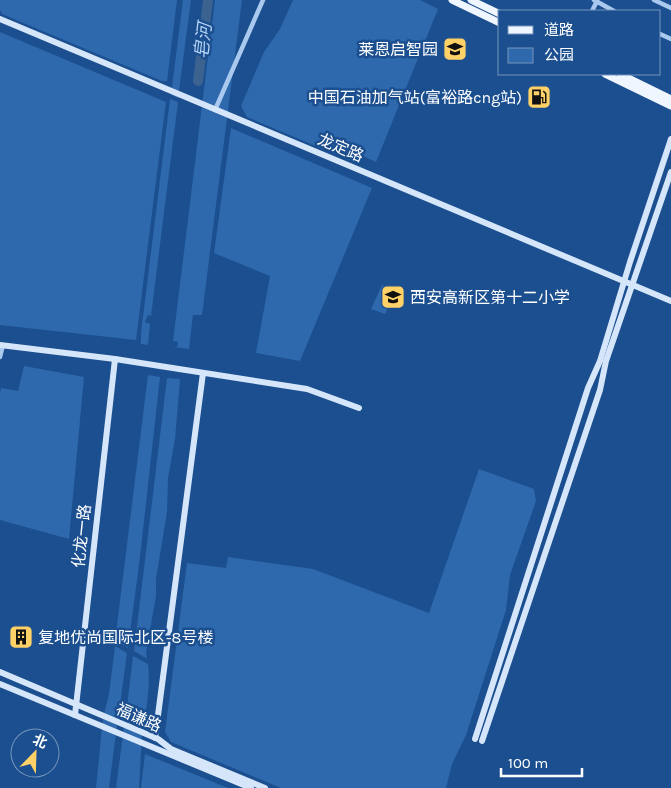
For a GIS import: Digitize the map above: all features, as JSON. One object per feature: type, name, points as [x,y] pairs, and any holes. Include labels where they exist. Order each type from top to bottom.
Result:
[{"type":"main road","points":[[452,0],[498,22]]},
{"type":"main road","points":[[471,0],[498,13]]},
{"type":"main road","points":[[606,75],[671,106]]},
{"type":"main road","points":[[622,75],[671,99]]},
{"type":"street","points":[[215,110],[263,0]]},
{"type":"street","points":[[656,0],[671,8]]},
{"type":"street","points":[[596,1],[612,10]]},
{"type":"street","name":"龙定路","points":[[0,19],[671,301]]},
{"type":"street","points":[[475,739],[588,388],[600,361],[626,282],[630,262],[671,139]]},
{"type":"street","points":[[482,741],[597,399],[606,361],[671,172]]},
{"type":"street","points":[[0,356],[2,345],[115,359],[308,389],[359,408]]},
{"type":"street","name":"化龙一路","points":[[75,716],[115,359]]},
{"type":"street","points":[[155,738],[203,373]]},
{"type":"street","name":"福谦路","points":[[0,672],[155,738],[171,749],[265,788]]},
{"type":"street","name":"福谦路","points":[[0,684],[251,788]]},
{"type":"green space","points":[[0,0],[177,0],[167,81],[162,81],[2,14]]},
{"type":"green space","points":[[183,0],[191,0],[178,98],[171,95]]},
{"type":"green space","points":[[215,0],[242,0],[202,315],[193,315],[189,349],[172,347],[177,347],[178,342],[173,341]]},
{"type":"green space","points":[[293,0],[420,0],[438,9],[376,162],[354,152],[349,160],[247,117],[241,106],[264,52],[280,29]]},
{"type":"green space","points":[[0,32],[166,102],[136,340],[0,325]]},
{"type":"green space","points":[[170,99],[178,102],[151,316],[148,315],[145,322],[150,324],[148,345],[141,344],[141,333]]},
{"type":"green space","points":[[231,128],[372,188],[300,361],[256,353],[270,276],[214,253]]},
{"type":"green space","points":[[382,285],[396,291],[385,314],[371,309]]},
{"type":"green space","points":[[24,366],[84,377],[69,539],[0,520],[0,393],[1,388],[18,391]]},
{"type":"green space","points":[[148,375],[160,377],[128,648],[115,641]]},
{"type":"green space","points":[[167,378],[180,379],[175,439],[168,478],[167,512],[156,579],[156,596],[146,653],[147,659],[134,651]]},
{"type":"green space","points":[[479,469],[534,489],[536,501],[510,575],[506,610],[466,735],[452,764],[446,788],[281,788],[171,742],[165,732],[187,563],[226,568],[228,557],[313,569],[429,613]]},
{"type":"green space","points":[[115,646],[127,653],[118,720],[104,714],[109,694]]},
{"type":"green space","points":[[133,656],[148,664],[149,689],[143,731],[125,723]]},
{"type":"green space","points":[[103,718],[117,725],[109,788],[96,788]]},
{"type":"green space","points":[[124,727],[142,735],[139,788],[116,788]]},
{"type":"green space","points":[[145,754],[228,788],[141,788]]},
{"type":"waterway","name":"皂河","points":[[198,81],[208,0]]},
{"type":"place","name":"莱恩启智园","points":[[455,49]]},
{"type":"place","name":"中国石油加气站(富裕路cng站)","points":[[539,97]]},
{"type":"place","name":"西安高新区第十二小学","points":[[393,297]]},
{"type":"place","name":"复地优尚国际北区-8号楼","points":[[21,637]]}]
